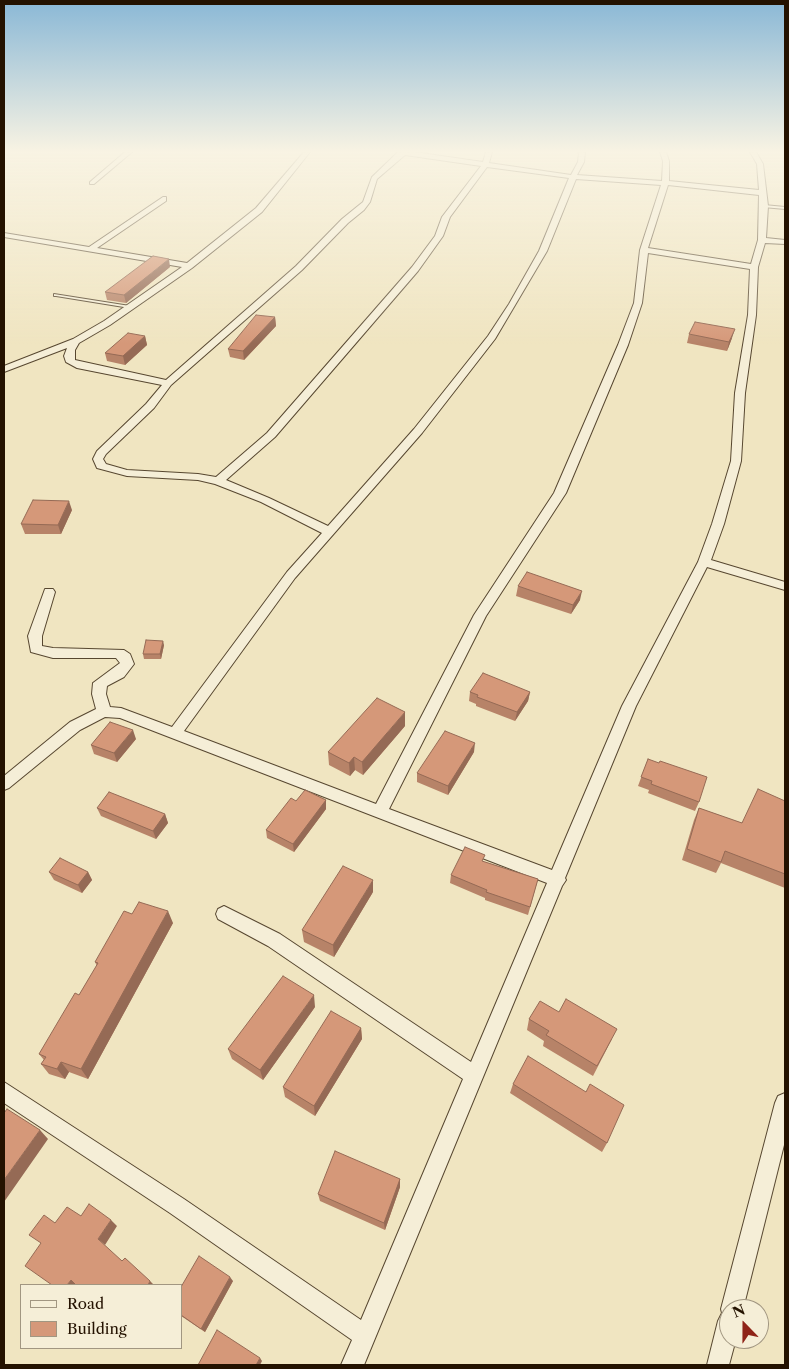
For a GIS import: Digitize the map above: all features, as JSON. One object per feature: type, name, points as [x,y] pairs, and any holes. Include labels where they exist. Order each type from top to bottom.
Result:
[{"type":"street","points":[[90,250],[139,216]]},
{"type":"street","points":[[4,369],[76,341],[130,307],[189,266],[252,216]]},
{"type":"street","points":[[328,531],[265,500],[218,481],[110,470],[101,466],[98,459],[101,453],[150,406],[168,383],[300,268],[351,216]]},
{"type":"street","points":[[218,481],[271,435],[415,269],[439,236],[447,216]]},
{"type":"street","points":[[175,734],[291,575],[418,431],[492,337],[514,304],[543,251],[557,216]]},
{"type":"street","points":[[380,812],[480,615],[560,493],[624,345],[638,302],[644,250],[655,216]]},
{"type":"street","points":[[352,1365],[558,880],[629,706],[704,562],[718,524],[736,461],[740,393],[752,315],[754,267],[762,240],[763,216]]},
{"type":"street","points":[[4,235],[189,266]]},
{"type":"street","points":[[762,240],[785,242]]},
{"type":"street","points":[[644,250],[754,267]]},
{"type":"street","points":[[76,341],[70,350],[71,362],[80,366],[168,383]]},
{"type":"street","points":[[704,562],[785,586]]},
{"type":"street","points":[[49,592],[35,636],[36,649],[53,653],[119,653],[125,657],[127,664],[119,673],[100,683],[99,694],[104,712]]},
{"type":"street","points":[[4,784],[75,726],[90,717],[104,712],[121,713],[558,880]]},
{"type":"street","points":[[224,914],[274,940],[474,1075]]},
{"type":"street","points":[[4,1092],[177,1206],[365,1336]]},
{"type":"street","points":[[735,1299],[785,1103]]},
{"type":"street","points":[[718,1365],[722,1349]]},
{"type":"lane","points":[[56,294],[130,307]]},
{"type":"building","points":[[153,256],[169,259],[124,295],[105,292]]},
{"type":"building","points":[[256,315],[275,317],[243,351],[228,349]]},
{"type":"building","points":[[695,322],[735,329],[729,342],[689,334]]},
{"type":"building","points":[[128,333],[145,336],[123,356],[105,353]]},
{"type":"building","points":[[33,500],[69,501],[58,525],[21,524]]},
{"type":"building","points":[[527,572],[582,591],[573,605],[518,586]]},
{"type":"building","points":[[146,640],[163,641],[160,654],[143,654]]},
{"type":"building","points":[[483,673],[530,692],[517,712],[477,697],[478,695],[470,692]]},
{"type":"building","points":[[377,698],[405,712],[362,762],[354,757],[349,763],[328,752]]},
{"type":"building","points":[[110,722],[133,730],[114,753],[91,745]]},
{"type":"building","points":[[445,731],[475,743],[448,786],[417,773]]},
{"type":"building","points":[[648,759],[659,763],[660,761],[707,777],[699,802],[651,784],[652,781],[641,777]]},
{"type":"building","points":[[758,789],[785,801],[785,874],[725,851],[721,862],[687,849],[699,808],[742,823]]},
{"type":"building","points":[[305,790],[326,800],[293,844],[266,830],[291,798],[296,801]]},
{"type":"building","points":[[109,792],[165,814],[153,831],[97,808]]},
{"type":"building","points":[[465,847],[485,855],[482,861],[538,879],[530,907],[486,892],[487,890],[451,875]]},
{"type":"building","points":[[60,858],[88,872],[78,885],[49,872]]},
{"type":"building","points":[[343,866],[373,880],[333,945],[302,930]]},
{"type":"building","points":[[139,902],[168,911],[81,1069],[61,1062],[57,1069],[41,1064],[46,1057],[39,1054],[75,993],[79,995],[98,963],[95,962],[124,911],[132,914]]},
{"type":"building","points":[[283,976],[314,995],[260,1070],[228,1049]]},
{"type":"building","points":[[566,999],[617,1029],[597,1066],[546,1035],[549,1031],[529,1019],[540,1001],[559,1012]]},
{"type":"building","points":[[331,1011],[361,1028],[314,1106],[283,1087]]},
{"type":"building","points":[[528,1056],[586,1092],[590,1084],[624,1105],[607,1143],[513,1084]]},
{"type":"building","points":[[7,1109],[40,1130],[4,1180],[4,1113]]},
{"type":"building","points":[[335,1151],[400,1179],[384,1223],[318,1194]]},
{"type":"building","points":[[89,1204],[111,1220],[98,1239],[122,1261],[125,1258],[150,1281],[148,1284],[75,1284],[71,1280],[68,1284],[51,1284],[25,1266],[41,1243],[29,1235],[44,1215],[55,1223],[67,1207],[81,1216]]},
{"type":"building","points":[[199,1256],[230,1277],[201,1329],[182,1316],[182,1285]]},
{"type":"building","points":[[217,1330],[260,1358],[256,1365],[198,1365]]}]
